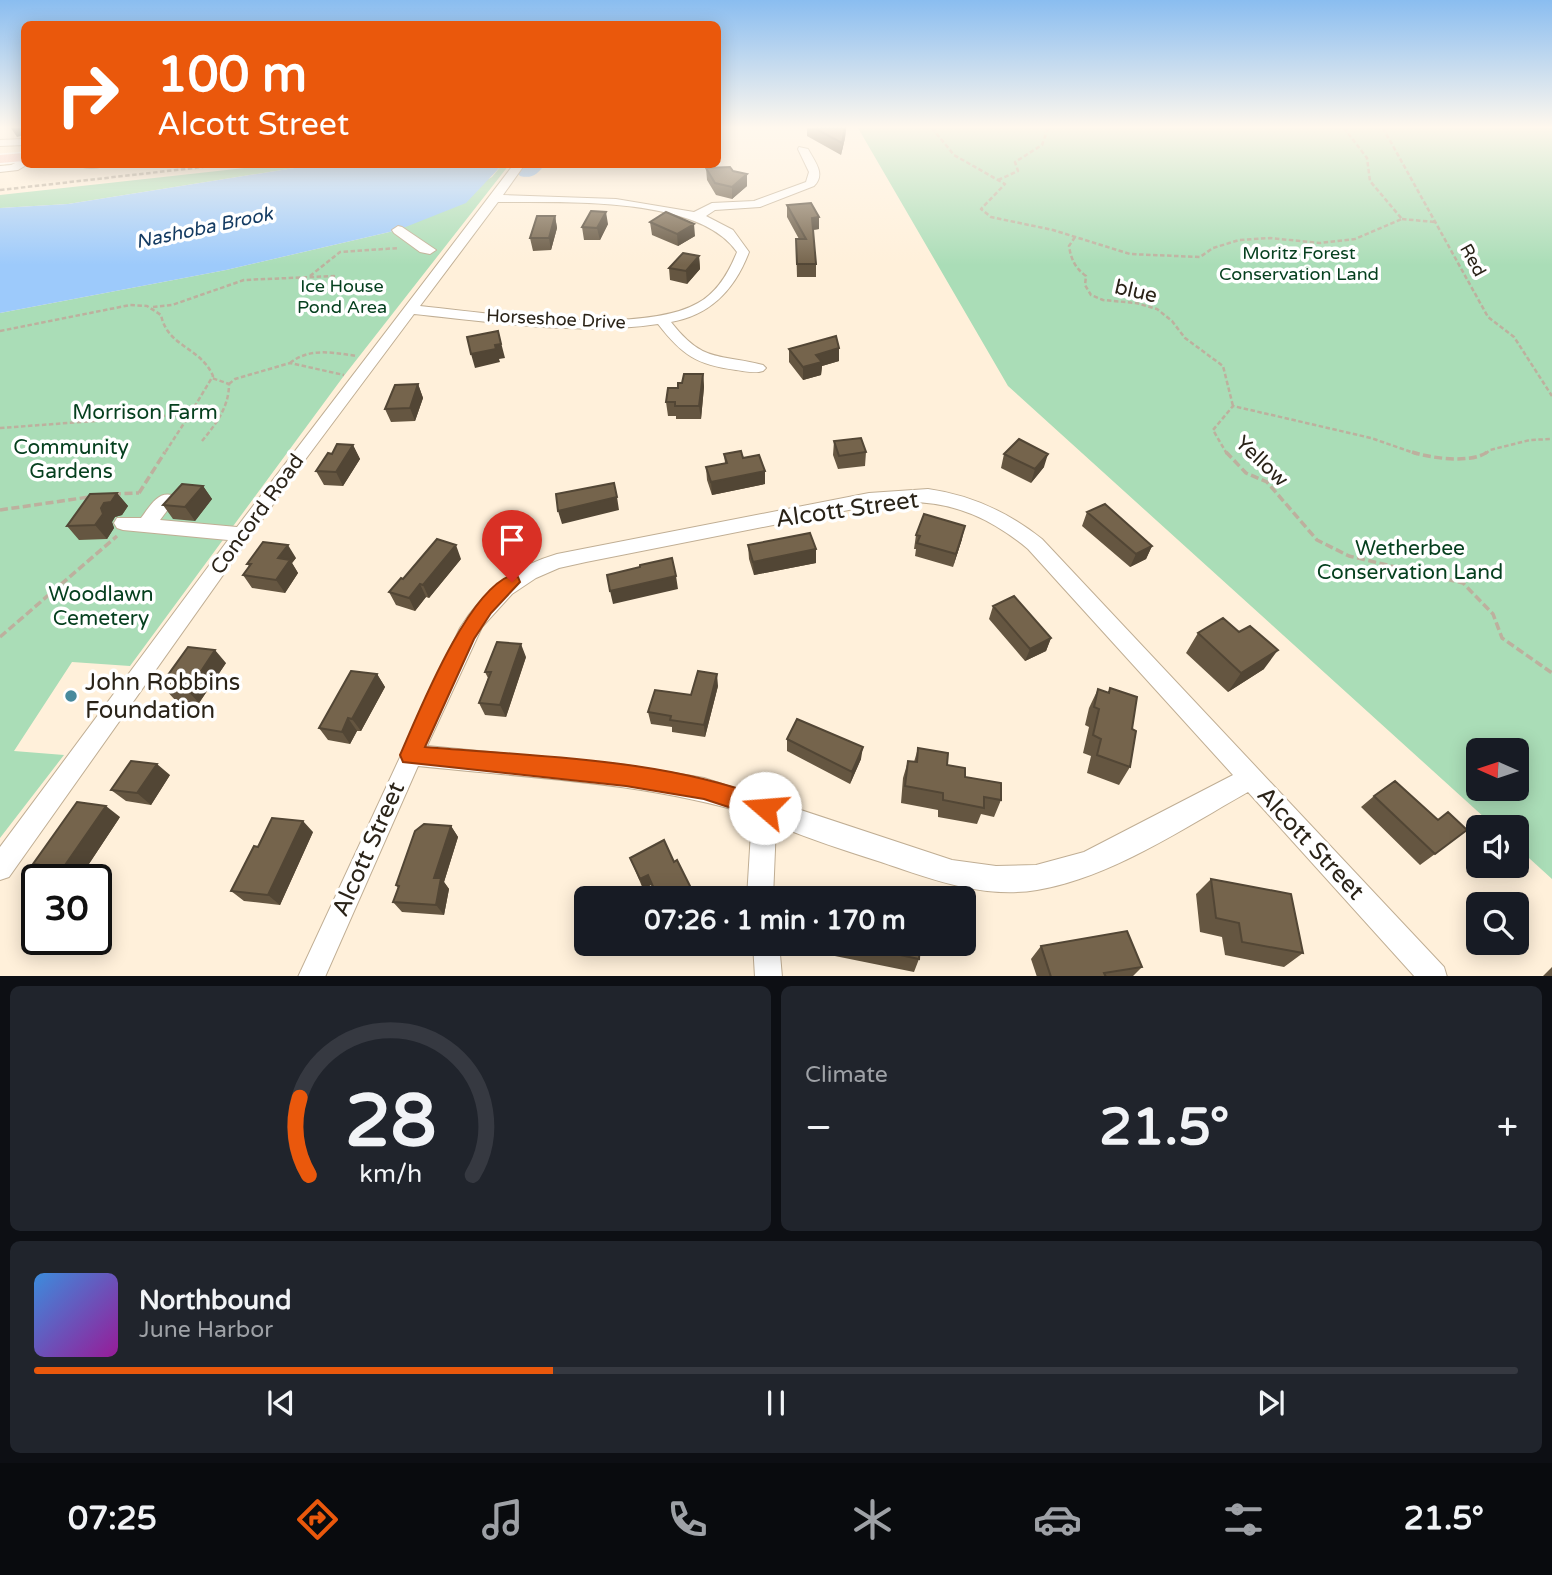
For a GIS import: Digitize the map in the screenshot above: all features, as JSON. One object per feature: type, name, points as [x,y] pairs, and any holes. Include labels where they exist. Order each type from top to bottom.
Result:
[{"type":"street","name":"Concord Road","points":[[0,868],[242,534],[513,174]]},
{"type":"street","points":[[697,216],[712,206],[755,204],[776,199],[810,184],[815,179],[815,174]]},
{"type":"street","name":"Horseshoe Drive","points":[[409,309],[610,324],[677,318],[702,307],[719,293],[735,273],[743,252],[728,232],[697,216],[648,206],[495,198]]},
{"type":"street","points":[[398,230],[426,248]]},
{"type":"street","points":[[662,320],[682,346],[693,355],[708,361],[758,368]]},
{"type":"street","name":"Alcott Street","points":[[311,976],[410,755],[475,619],[502,590],[535,568],[557,561],[852,504],[918,496],[944,498],[993,514],[1035,544],[1434,976]]},
{"type":"street","points":[[134,524],[166,500]]},
{"type":"street","points":[[134,524],[242,534]]},
{"type":"street","points":[[410,755],[626,776],[704,789],[953,873],[996,880],[1036,878],[1087,864],[1158,829],[1250,778]]},
{"type":"street","points":[[759,886],[765,808]]},
{"type":"street","points":[[767,956],[769,976]]},
{"type":"path","points":[[0,190],[145,174]]},
{"type":"path","points":[[983,174],[1004,184],[981,209],[991,216],[1053,230],[1130,254],[1200,257],[1213,248],[1239,240],[1270,238],[1320,243],[1355,239],[1402,219],[1435,222]]},
{"type":"path","points":[[998,180],[1008,174]]},
{"type":"path","points":[[1369,174],[1370,181],[1402,219]]},
{"type":"path","name":"Red","points":[[1408,174],[1489,317],[1514,337],[1552,396]]},
{"type":"path","name":"blue","points":[[1075,237],[1069,246],[1070,257],[1075,268],[1086,276],[1085,285],[1091,295],[1103,300],[1136,303],[1157,309],[1172,321],[1185,338],[1223,366],[1233,406]]},
{"type":"path","points":[[308,277],[323,263],[341,253],[426,248]]},
{"type":"path","points":[[0,331],[130,305],[172,305],[244,280],[334,275],[331,283]]},
{"type":"path","points":[[153,307],[161,315],[162,327],[175,341],[205,361],[212,378],[229,384]]},
{"type":"path","points":[[229,384],[235,379],[290,363],[303,354],[337,351],[365,356]]},
{"type":"path","points":[[290,363],[350,376]]},
{"type":"path","points":[[110,494],[139,493],[212,378]]},
{"type":"path","points":[[202,441],[216,424],[230,396],[229,384]]},
{"type":"path","name":"Yellow","points":[[1552,439],[1530,440],[1497,448],[1480,457],[1428,458],[1371,438],[1233,406],[1213,430],[1229,457],[1246,474],[1267,482],[1317,540],[1349,555],[1463,583],[1493,614],[1502,638],[1552,673]]},
{"type":"path","points":[[0,428],[190,414]]},
{"type":"path","points":[[0,510],[96,496]]},
{"type":"path","points":[[0,637],[134,524]]},
{"type":"green space","points":[[195,174],[259,174],[68,204],[0,208],[0,195]]},
{"type":"green space","name":"Morrison Farm","points":[[495,174],[502,174],[343,377],[130,666],[72,662],[14,751],[64,755],[0,838],[0,313],[226,270],[398,230]]},
{"type":"green space","points":[[884,174],[1552,174],[1552,879],[1529,858],[1529,815],[1482,815],[1467,802],[1530,802],[1530,738],[1466,738],[1466,801],[1008,386]]},
{"type":"water","name":"Nashoba Brook","points":[[259,174],[494,174],[466,203],[398,230],[226,270],[0,313],[0,208],[68,204]]},
{"type":"building","points":[[709,174],[747,174],[732,187],[715,183]]},
{"type":"building","points":[[811,203],[819,217],[812,218],[816,264],[797,264],[796,239],[806,239],[787,205]]},
{"type":"building","points":[[591,211],[606,212],[597,228],[582,227]]},
{"type":"building","points":[[666,212],[694,224],[677,234],[650,222]]},
{"type":"building","points":[[537,216],[555,216],[549,238],[530,238]]},
{"type":"building","points":[[683,253],[699,256],[686,271],[669,268]]},
{"type":"building","points":[[498,331],[501,344],[495,345],[496,349],[471,354],[467,337]]},
{"type":"building","points":[[836,336],[839,348],[816,355],[822,362],[803,367],[789,349]]},
{"type":"building","points":[[684,374],[703,374],[699,406],[675,406],[675,402],[666,402],[668,388],[678,388]]},
{"type":"building","points":[[418,384],[410,408],[385,409],[395,385]]},
{"type":"building","points":[[861,438],[866,452],[839,456],[834,441]]},
{"type":"building","points":[[1019,439],[1048,454],[1035,469],[1004,454]]},
{"type":"building","points":[[337,444],[353,445],[336,472],[316,471],[328,453],[332,454]]},
{"type":"building","points":[[741,451],[743,458],[759,455],[765,471],[711,482],[706,467],[727,463],[724,454]]},
{"type":"building","points":[[614,483],[617,497],[558,511],[556,494]]},
{"type":"building","points":[[182,484],[203,486],[185,507],[163,505]]},
{"type":"building","points":[[117,493],[111,502],[104,503],[101,508],[103,514],[95,525],[67,526],[90,494]]},
{"type":"building","points":[[1105,504],[1152,546],[1136,554],[1087,512]]},
{"type":"building","points":[[924,514],[965,526],[956,554],[917,543],[920,536],[916,535]]},
{"type":"building","points":[[810,533],[816,549],[753,562],[748,545]]},
{"type":"building","points":[[437,539],[456,545],[423,585],[420,584],[409,598],[389,592],[403,579]]},
{"type":"building","points":[[263,542],[288,545],[278,558],[290,560],[276,580],[243,575],[251,564],[247,564]]},
{"type":"building","points":[[672,558],[676,576],[610,591],[607,575]]},
{"type":"building","points":[[1014,596],[1051,638],[1030,649],[993,606]]},
{"type":"building","points":[[1223,618],[1239,632],[1250,626],[1278,650],[1241,673],[1198,633]]},
{"type":"building","points":[[497,642],[521,644],[500,705],[479,703],[491,672],[485,672]]},
{"type":"building","points":[[188,647],[215,650],[188,691],[164,688],[172,676],[168,675]]},
{"type":"building","points":[[351,671],[377,674],[342,732],[319,728]]},
{"type":"building","points":[[698,671],[717,674],[704,725],[670,720],[671,716],[648,712],[655,690],[691,695]]},
{"type":"building","points":[[1110,688],[1137,697],[1132,729],[1136,731],[1130,767],[1097,755],[1101,739],[1093,735],[1099,709],[1094,707],[1098,689],[1109,693]]},
{"type":"building","points":[[797,719],[863,747],[852,772],[787,739]]},
{"type":"building","points":[[918,748],[948,753],[947,765],[965,768],[965,777],[1001,783],[1001,800],[984,797],[984,808],[943,800],[943,793],[905,786],[908,761],[917,762]]},
{"type":"building","points":[[131,761],[157,764],[137,793],[111,790]]},
{"type":"building","points":[[1395,781],[1438,820],[1448,812],[1466,831],[1435,854],[1374,796]]},
{"type":"building","points":[[77,802],[106,806],[66,864],[33,864]]},
{"type":"building","points":[[272,818],[303,821],[268,895],[231,891],[254,846],[258,847]]},
{"type":"building","points":[[424,824],[451,826],[434,878],[441,878],[436,905],[393,902],[399,886],[396,885],[415,831]]},
{"type":"building","points":[[664,840],[674,862],[677,860],[690,886],[653,886],[648,875],[640,879],[630,858]]},
{"type":"building","points":[[1211,879],[1291,894],[1303,953],[1242,942],[1239,923],[1216,918]]},
{"type":"building","points":[[1127,931],[1142,967],[1104,973],[1106,976],[1051,976],[1041,946]]},
{"type":"place","name":"John Robbins Foundation","points":[[71,696]]},
{"type":"route","points":[[512,582],[484,607],[475,619],[410,755],[626,776],[704,789],[765,808]]},
{"type":"park label","name":"Moritz Forest Conservation Land","points":[[1299,263]]},
{"type":"park label","name":"Ice House Pond Area","points":[[342,296]]},
{"type":"park label","name":"Community Gardens","points":[[71,459]]},
{"type":"park label","name":"Wetherbee Conservation Land","points":[[1410,560]]},
{"type":"park label","name":"Woodlawn Cemetery","points":[[101,606]]}]
